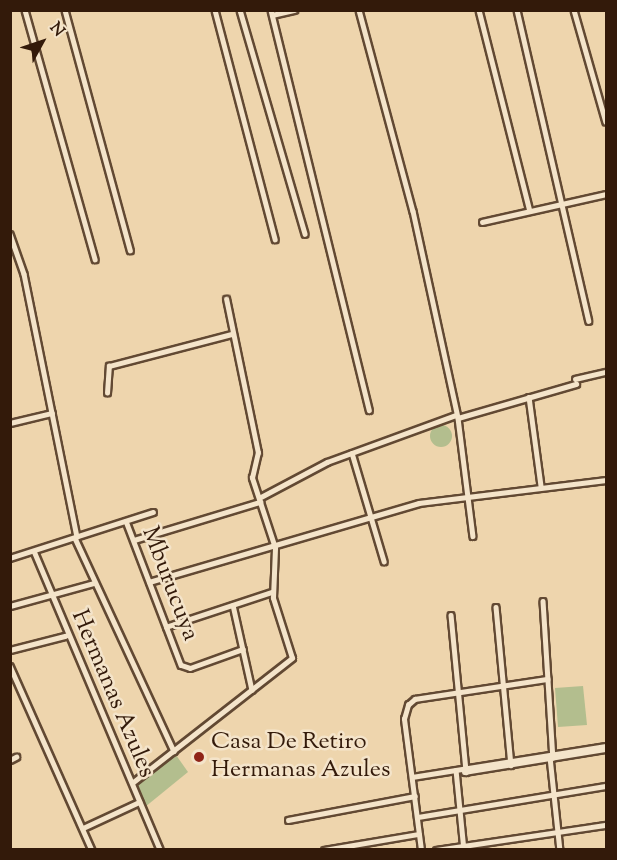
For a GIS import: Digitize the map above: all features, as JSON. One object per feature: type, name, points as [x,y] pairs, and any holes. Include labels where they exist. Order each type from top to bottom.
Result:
[{"type":"street","points":[[25,10],[95,259]]},
{"type":"street","points":[[65,10],[130,250]]},
{"type":"street","points":[[215,10],[275,239]]},
{"type":"street","points":[[240,10],[305,234]]},
{"type":"street","points":[[294,10],[272,13],[369,410]]},
{"type":"street","points":[[359,10],[407,186],[457,417],[473,536]]},
{"type":"street","points":[[479,10],[530,211]]},
{"type":"street","points":[[517,10],[564,204],[589,321]]},
{"type":"street","points":[[574,10],[606,122]]},
{"type":"street","points":[[482,222],[606,194]]},
{"type":"street","points":[[10,234],[24,274],[76,537],[94,583],[174,751]]},
{"type":"street","points":[[132,783],[292,658],[272,592],[275,548],[252,478],[258,453],[226,299]]},
{"type":"street","points":[[107,393],[109,366],[232,334]]},
{"type":"street","points":[[134,540],[260,500],[352,453],[457,417],[606,372]]},
{"type":"street","points":[[529,397],[541,486]]},
{"type":"street","points":[[10,423],[52,413]]},
{"type":"street","points":[[352,453],[384,561]]},
{"type":"street","points":[[149,582],[275,548],[371,518],[469,493],[606,480]]},
{"type":"street","points":[[10,558],[153,513]]},
{"type":"street","name":"Mburucuya","points":[[126,521],[166,627],[185,668],[243,648]]},
{"type":"street","name":"Hermanas Azules","points":[[33,551],[65,636],[160,849]]},
{"type":"street","points":[[10,606],[94,583]]},
{"type":"street","points":[[166,627],[272,592]]},
{"type":"street","points":[[543,602],[551,756],[560,849]]},
{"type":"street","points":[[233,605],[252,690]]},
{"type":"street","points":[[496,607],[511,763]]},
{"type":"street","points":[[451,615],[460,693],[462,770],[460,810],[463,848]]},
{"type":"street","points":[[10,650],[65,636]]},
{"type":"street","points":[[10,666],[92,849]]},
{"type":"street","points":[[421,849],[404,719],[408,705],[460,693],[548,679]]},
{"type":"street","points":[[412,777],[606,748]]},
{"type":"street","points":[[418,817],[606,786]]},
{"type":"street","points":[[288,820],[415,796]]},
{"type":"street","points":[[83,828],[139,802]]},
{"type":"street","points":[[436,849],[463,848],[606,825]]},
{"type":"street","points":[[324,849],[419,834]]},
{"type":"green space","points":[[441,425],[449,428],[452,436],[449,444],[441,447],[433,444],[430,436],[433,428]]},
{"type":"green space","points":[[583,686],[587,725],[558,727],[555,688]]},
{"type":"green space","points":[[176,755],[188,772],[145,807],[136,786]]},
{"type":"place","name":"Casa De Retiro Hermanas Azules","points":[[199,757]]}]
